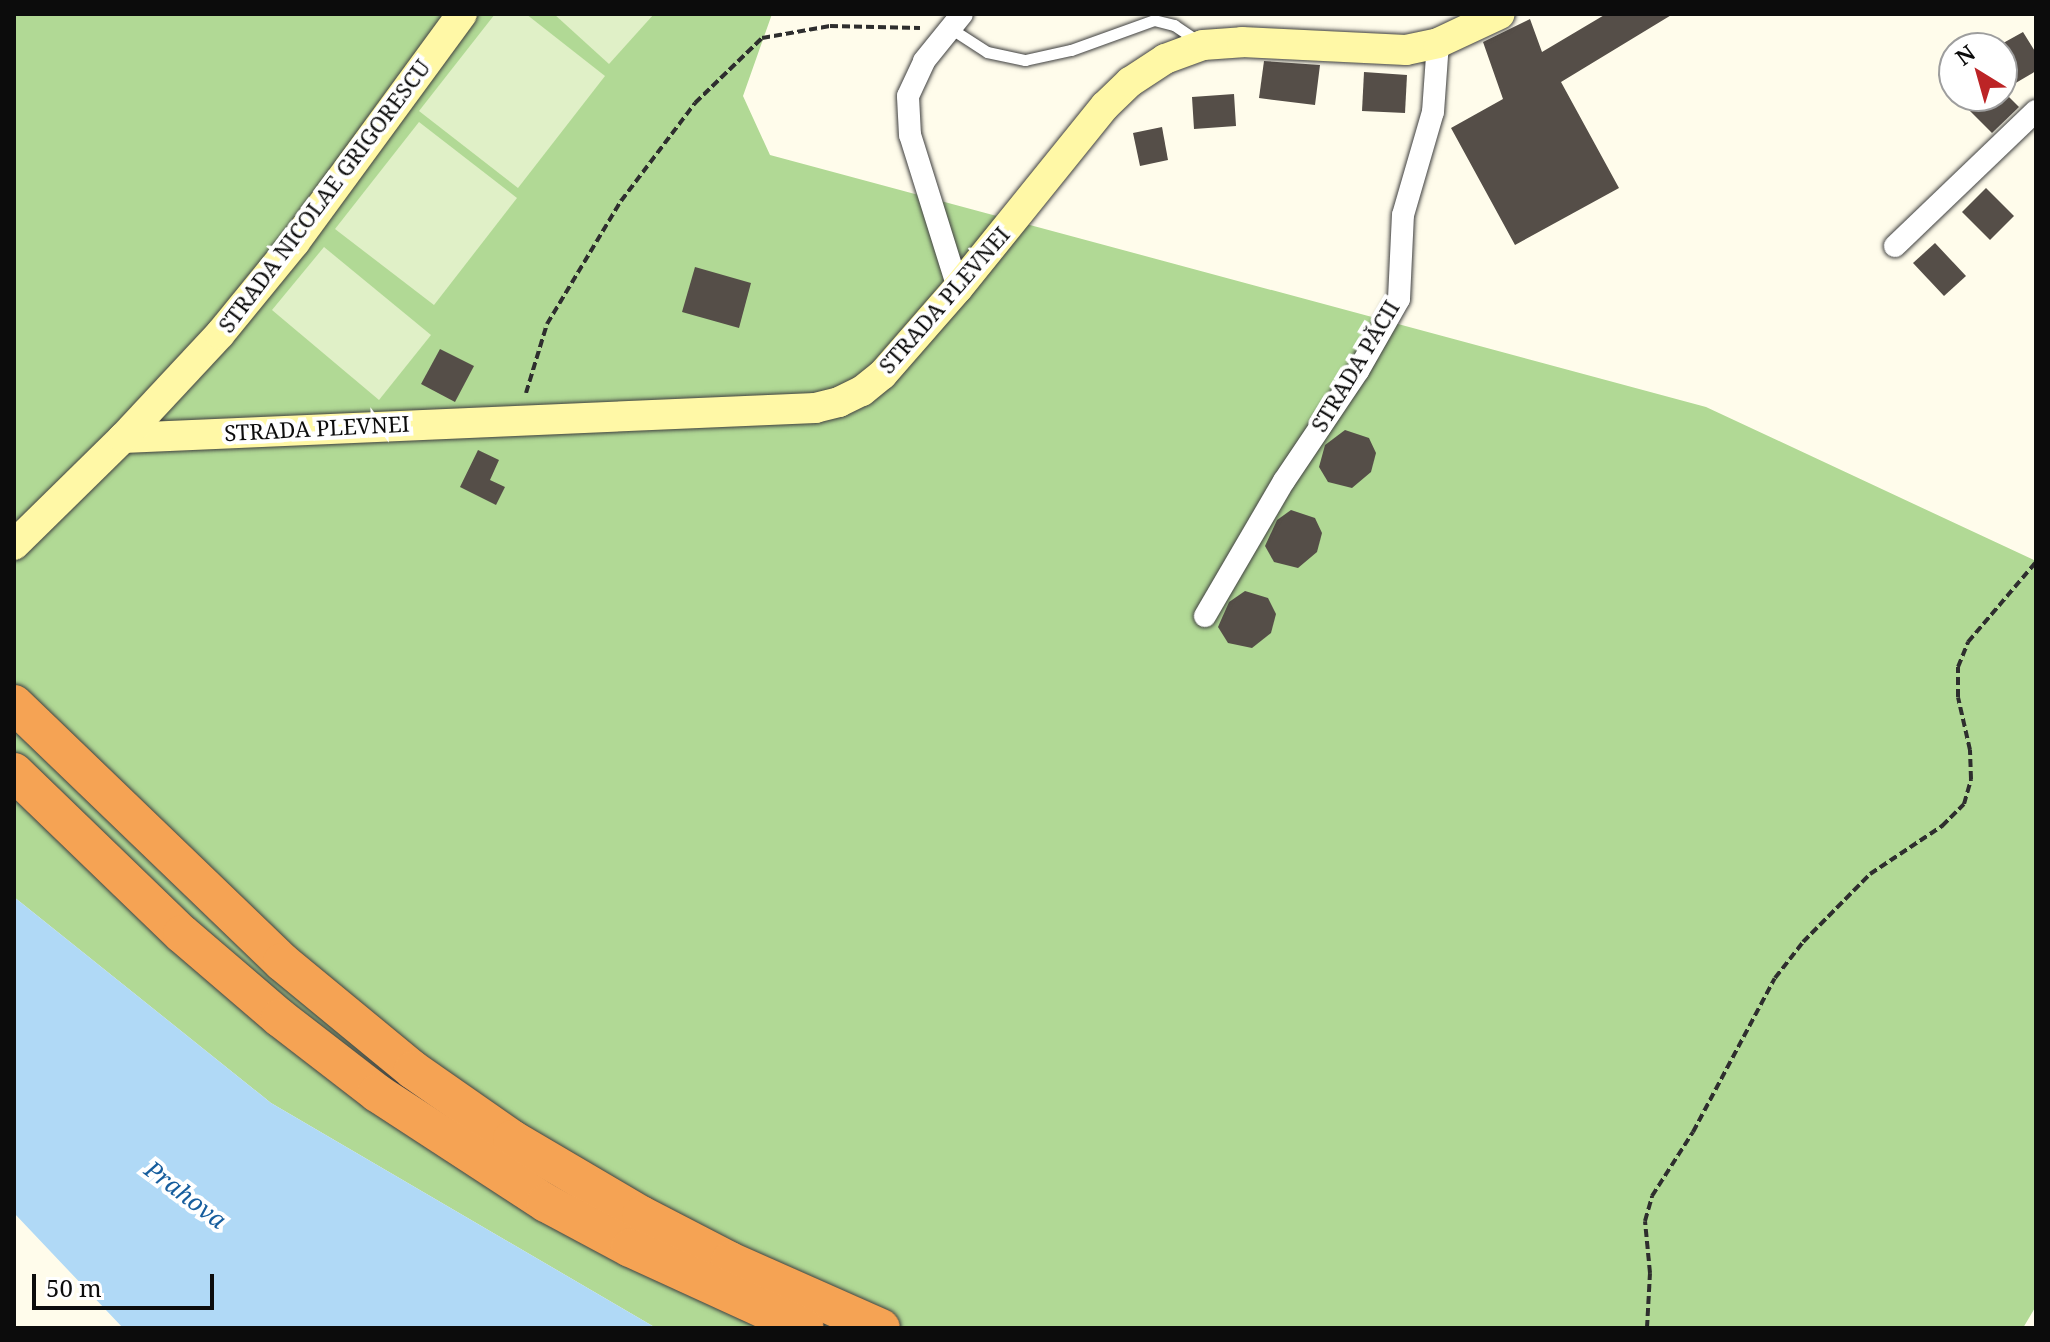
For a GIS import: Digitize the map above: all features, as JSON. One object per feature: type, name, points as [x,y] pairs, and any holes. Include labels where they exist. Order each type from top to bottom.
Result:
[{"type":"highway","points":[[14,704],[282,962],[413,1070],[512,1139],[641,1215],[730,1261],[881,1328]]},
{"type":"highway","points":[[14,772],[182,934],[280,1018],[389,1102],[546,1203],[630,1248],[805,1328]]},
{"type":"main road","name":"STRADA NICOLAE GRIGORESCU","points":[[14,545],[123,438],[220,334],[295,242],[462,14]]},
{"type":"main road","name":"STRADA PLEVNEI","points":[[123,438],[815,408],[839,402],[862,391],[882,375],[958,288],[1105,106],[1130,82],[1165,59],[1203,45],[1242,42],[1379,51],[1438,43],[1500,14]]},
{"type":"street","points":[[956,21],[924,61],[908,96],[910,135],[958,288]]},
{"type":"street","name":"STRADA PĂCII","points":[[1205,616],[1284,481],[1358,371],[1399,299],[1403,215],[1433,112],[1438,43]]},
{"type":"street","points":[[1895,246],[2036,111]]},
{"type":"lane","points":[[956,21],[987,52],[1025,60],[1071,50],[1154,20],[1174,25],[1203,45]]},
{"type":"path","points":[[518,419],[547,324],[621,201],[695,103],[762,38],[830,26],[956,21]]},
{"type":"path","points":[[1647,1328],[1650,1273],[1645,1221],[1652,1196],[1693,1132],[1775,978],[1803,942],[1870,874],[1942,826],[1964,804],[1971,779],[1970,750],[1958,697],[1958,667],[1968,642],[2036,562]]},
{"type":"green space","points":[[14,14],[772,14],[743,96],[770,155],[1706,407],[2036,561],[2036,1306],[2023,1328],[656,1328],[271,1103],[14,897]]},
{"type":"green space","points":[[495,14],[526,14],[605,76],[518,188],[419,111]]},
{"type":"green space","points":[[554,14],[654,14],[609,64]]},
{"type":"green space","points":[[419,122],[517,198],[434,305],[335,229]]},
{"type":"green space","points":[[324,247],[431,335],[379,400],[272,310]]},
{"type":"water","name":"Prahova","points":[[14,897],[271,1103],[656,1328],[123,1328],[14,1213]]},
{"type":"building","points":[[1606,14],[1673,14],[1561,82],[1619,188],[1515,245],[1451,128],[1503,99],[1483,42],[1530,19],[1542,52]]},
{"type":"building","points":[[2023,32],[2036,53],[2036,71],[2018,82],[2018,35]]},
{"type":"building","points":[[1264,61],[1320,65],[1315,105],[1259,98]]},
{"type":"building","points":[[1364,72],[1407,75],[1405,113],[1362,111]]},
{"type":"building","points":[[1234,94],[1236,126],[1194,129],[1192,97]]},
{"type":"building","points":[[1971,112],[2014,112],[1992,133]]},
{"type":"building","points":[[1162,127],[1168,160],[1140,166],[1133,133]]},
{"type":"building","points":[[1986,188],[2014,216],[1990,240],[1962,212]]},
{"type":"building","points":[[1935,243],[1966,276],[1944,296],[1913,263]]},
{"type":"building","points":[[695,267],[751,283],[739,328],[682,312]]},
{"type":"building","points":[[440,349],[474,366],[455,402],[421,384]]},
{"type":"building","points":[[1345,430],[1369,438],[1376,453],[1371,472],[1352,488],[1328,482],[1319,467],[1325,445]]},
{"type":"building","points":[[478,450],[499,460],[490,480],[505,487],[496,505],[460,487]]},
{"type":"building","points":[[1291,510],[1315,518],[1322,533],[1317,552],[1298,568],[1274,562],[1265,546],[1277,520]]},
{"type":"building","points":[[1245,591],[1268,598],[1276,614],[1271,633],[1252,648],[1228,643],[1218,627],[1229,602]]}]
